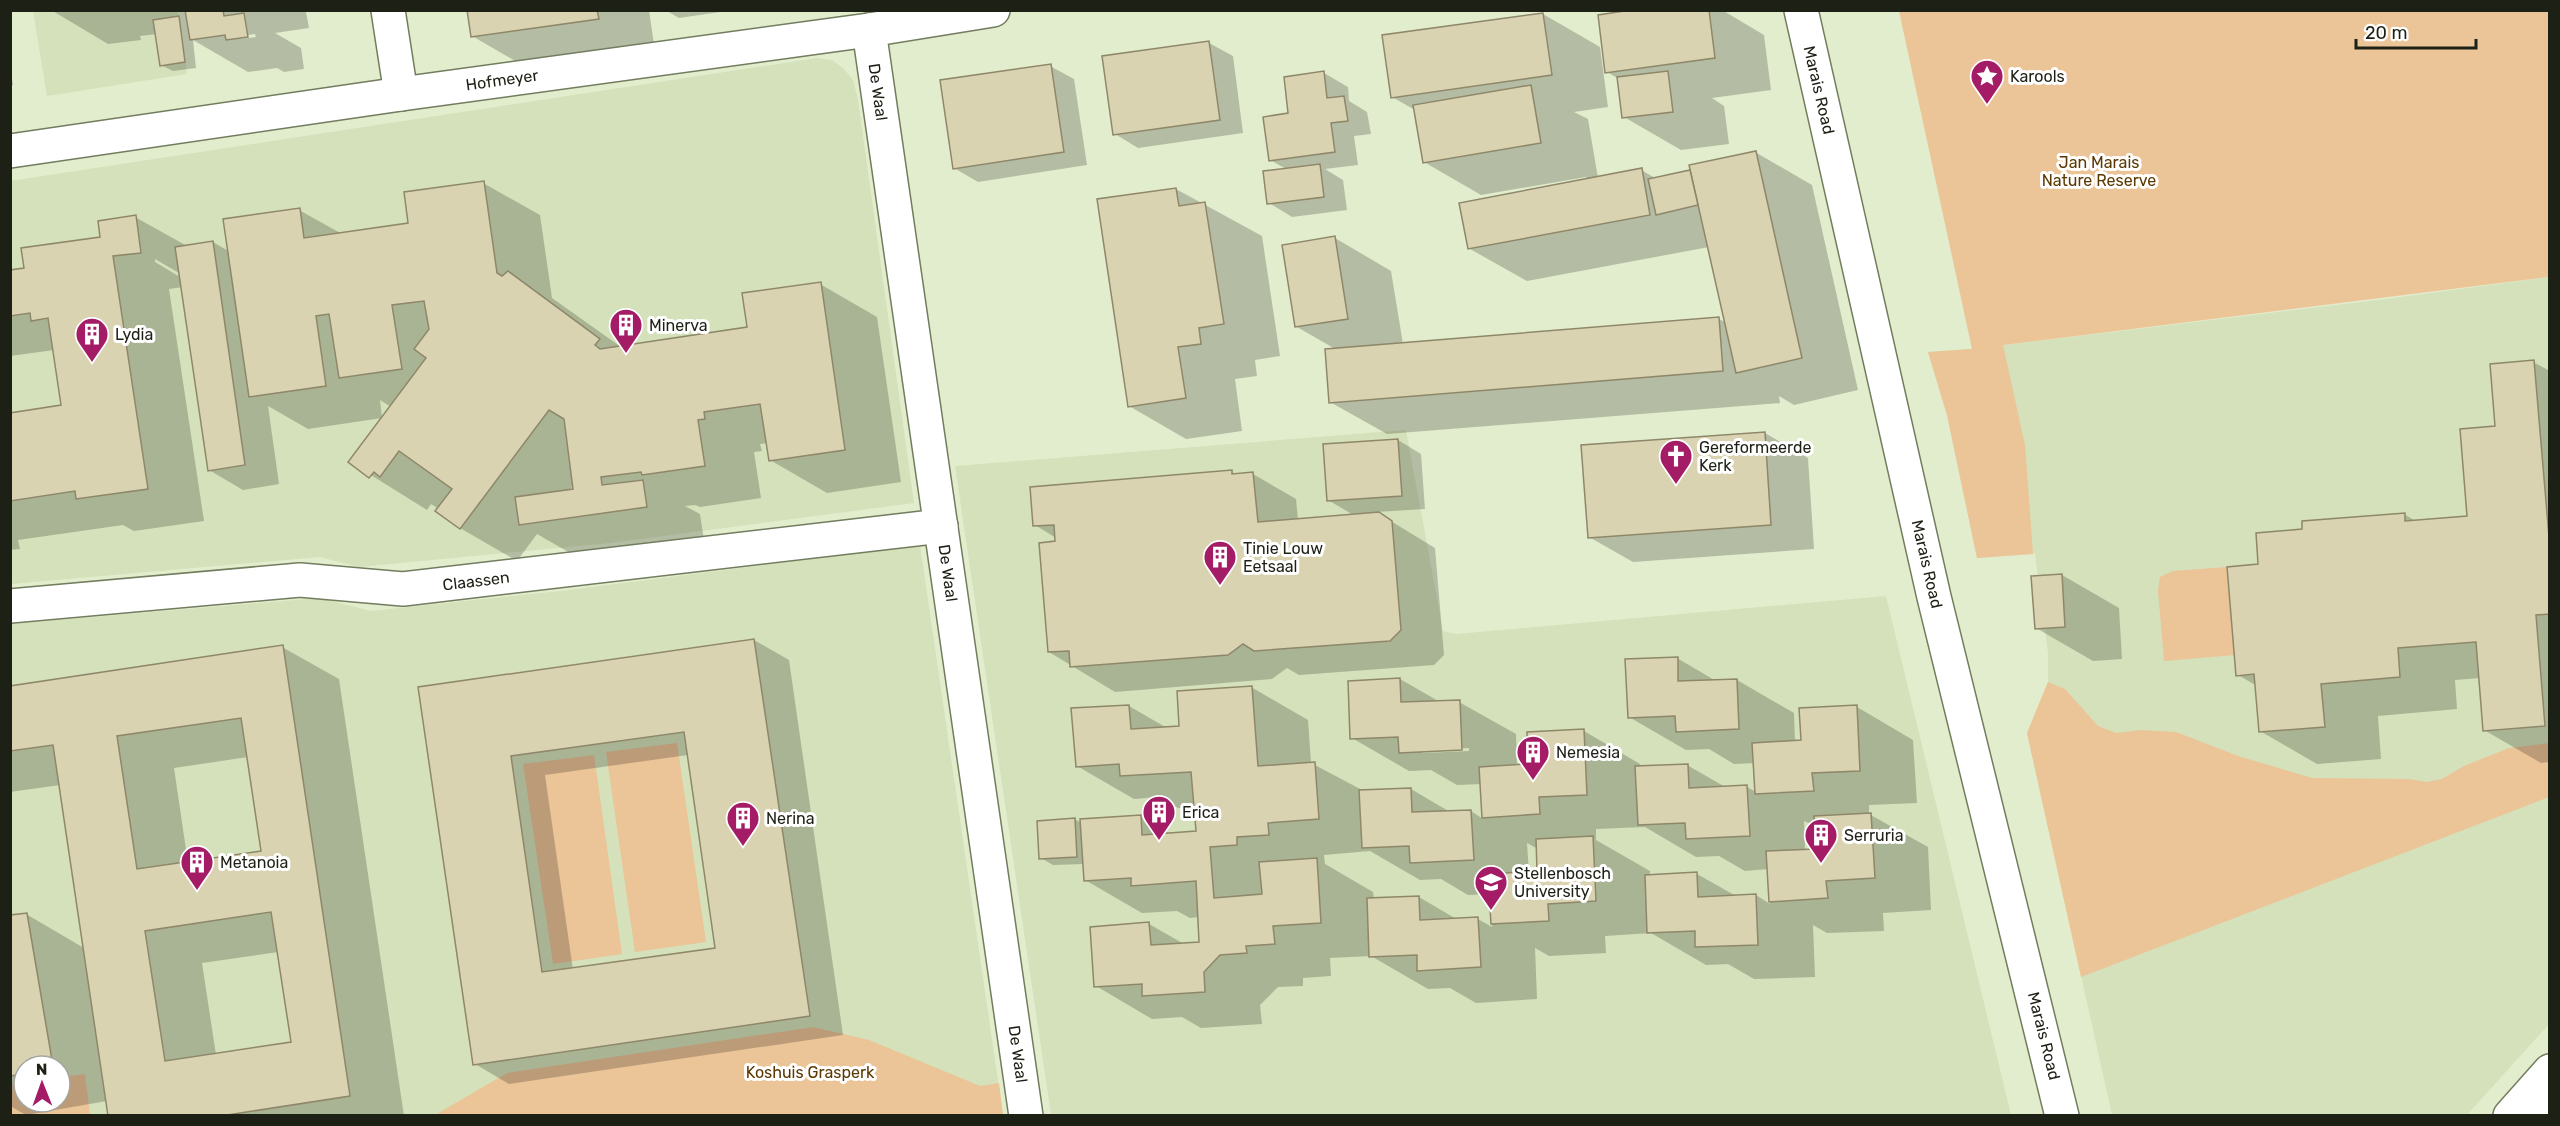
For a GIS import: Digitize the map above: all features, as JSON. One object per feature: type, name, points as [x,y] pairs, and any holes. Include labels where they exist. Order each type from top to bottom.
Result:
[{"type":"street","points":[[388,10],[401,94]]},
{"type":"street","name":"Hofmeyer","points":[[10,151],[401,94],[869,30],[993,10]]},
{"type":"street","name":"Marais Road","points":[[1801,10],[1934,597],[2062,1116]]},
{"type":"street","name":"De Waal","points":[[869,30],[1026,1116]]},
{"type":"street","name":"Claassen","points":[[10,606],[300,580],[403,589],[941,526]]},
{"type":"street","points":[[2510,1116],[2550,1071]]},
{"type":"shaded area","points":[[33,11],[178,11],[187,74],[47,96]]},
{"type":"shaded area","points":[[817,58],[832,60],[843,68],[853,80],[858,100],[914,503],[611,543],[359,567],[320,557],[11,584],[10,181]]},
{"type":"shaded area","points":[[2549,277],[2549,1024],[2467,1115],[2112,1115],[2027,733],[2048,682],[2048,652],[2035,553],[1977,558],[1947,415],[1928,352],[1972,349],[2386,299]]},
{"type":"shaded area","name":"Stellenbosch University","points":[[1406,430],[1443,631],[1456,634],[1886,596],[2011,1115],[1051,1115],[955,466]]},
{"type":"shaded area","points":[[920,545],[1003,1115],[11,1116],[11,624],[319,598],[371,611],[561,591]]},
{"type":"green space","name":"Jan Marais Nature Reserve","points":[[1899,11],[2549,11],[2549,277],[2003,345],[2025,445],[2033,554],[1977,558],[1947,415],[1928,352],[1972,349]]},
{"type":"green space","points":[[2227,567],[2235,655],[2164,661],[2158,591],[2160,577],[2173,571]]},
{"type":"green space","points":[[2048,682],[2065,689],[2098,726],[2116,733],[2140,730],[2176,732],[2238,756],[2312,778],[2409,779],[2427,782],[2442,779],[2464,766],[2509,748],[2549,743],[2549,797],[2081,977],[2027,733]]},
{"type":"green space","points":[[677,743],[706,942],[635,952],[606,752]]},
{"type":"green space","points":[[594,755],[622,954],[553,964],[523,764]]},
{"type":"green space","name":"Koshuis Grasperk","points":[[813,1027],[869,1040],[980,1086],[999,1083],[1003,1115],[435,1115],[507,1073]]},
{"type":"green space","points":[[85,1074],[90,1115],[11,1115],[12,1084],[12,1114],[72,1114],[72,1076]]},
{"type":"building","points":[[185,10],[223,10],[224,16],[244,13],[248,37],[226,40],[225,35],[190,40]]},
{"type":"building","points":[[467,10],[597,10],[599,19],[471,37]]},
{"type":"building","points":[[1631,10],[1709,10],[1715,58],[1605,73],[1598,15]]},
{"type":"building","points":[[1543,13],[1552,75],[1391,98],[1382,35]]},
{"type":"building","points":[[179,16],[185,62],[160,66],[153,20]]},
{"type":"building","points":[[1209,41],[1220,120],[1113,135],[1102,56]]},
{"type":"building","points":[[1051,64],[1064,152],[953,169],[940,80]]},
{"type":"building","points":[[1324,71],[1327,98],[1344,96],[1348,121],[1331,123],[1335,152],[1269,161],[1263,117],[1288,113],[1284,77]]},
{"type":"building","points":[[1668,71],[1673,112],[1622,118],[1617,77]]},
{"type":"building","points":[[1531,85],[1541,143],[1423,163],[1413,105]]},
{"type":"building","points":[[1756,151],[1802,358],[1736,373],[1689,165]]},
{"type":"building","points":[[1320,164],[1324,197],[1267,204],[1263,171]]},
{"type":"building","points":[[1642,168],[1650,215],[1468,249],[1459,203]]},
{"type":"building","points":[[1690,170],[1698,205],[1656,215],[1648,179]]},
{"type":"building","name":"Minerva","points":[[484,181],[497,273],[502,276],[508,271],[600,339],[595,345],[600,349],[747,327],[742,293],[821,282],[845,450],[769,461],[760,404],[704,412],[705,419],[698,420],[705,466],[642,475],[641,472],[601,477],[602,485],[643,480],[647,507],[519,525],[515,497],[573,489],[564,419],[549,410],[460,529],[435,511],[452,489],[399,451],[380,477],[374,472],[369,478],[348,462],[426,358],[414,349],[429,329],[424,301],[392,305],[402,369],[339,378],[329,314],[316,316],[326,386],[249,397],[223,219],[300,208],[304,238],[408,223],[404,192]]},
{"type":"building","points":[[1176,188],[1179,206],[1205,202],[1224,324],[1199,328],[1201,344],[1178,347],[1186,398],[1128,407],[1097,199]]},
{"type":"building","name":"Lydia","points":[[136,215],[141,253],[113,256],[148,489],[76,499],[75,491],[10,501],[10,413],[61,405],[48,318],[31,321],[30,313],[10,316],[10,270],[24,268],[21,248],[100,237],[98,221]]},
{"type":"building","points":[[1335,236],[1348,319],[1295,327],[1282,245]]},
{"type":"building","points":[[213,241],[245,465],[208,471],[175,247]]},
{"type":"building","points":[[1719,317],[1723,371],[1329,403],[1325,349]]},
{"type":"building","points":[[2534,360],[2550,549],[2550,614],[2536,615],[2545,726],[2483,731],[2476,642],[2398,648],[2400,677],[2321,684],[2325,727],[2259,732],[2254,674],[2236,676],[2227,567],[2258,564],[2256,533],[2302,529],[2302,521],[2405,513],[2405,521],[2467,516],[2460,429],[2495,426],[2490,364]]},
{"type":"building","name":"Gereformeerde Kerk","points":[[1765,432],[1771,525],[1588,538],[1581,445]]},
{"type":"building","points":[[1398,439],[1402,496],[1327,501],[1323,444]]},
{"type":"building","name":"Tinie Louw Eetsaal","points":[[1232,470],[1232,474],[1253,472],[1258,522],[1379,512],[1392,521],[1401,630],[1390,641],[1254,651],[1243,644],[1228,655],[1070,667],[1069,651],[1048,652],[1039,543],[1055,541],[1054,525],[1033,526],[1030,487]]},
{"type":"building","points":[[2062,574],[2065,627],[2035,629],[2031,576]]},
{"type":"building","name":"Nerina","points":[[754,639],[810,1016],[473,1065],[418,687]],"holes":[[[684,732],[715,948],[542,972],[511,756]]]},
{"type":"building","name":"Metanoia","points":[[283,645],[350,1096],[221,1116],[108,1116],[53,745],[10,751],[10,686]],"holes":[[[241,718],[261,851],[137,869],[117,736]],[[271,912],[291,1042],[165,1061],[145,931]]]},
{"type":"building","points":[[1678,657],[1678,681],[1737,679],[1739,729],[1676,732],[1675,716],[1628,718],[1625,659]]},
{"type":"building","points":[[1400,678],[1401,702],[1460,700],[1462,750],[1399,753],[1398,737],[1350,739],[1348,681]]},
{"type":"building","name":"Erica","points":[[1252,686],[1258,766],[1315,762],[1319,819],[1268,823],[1269,835],[1237,837],[1237,845],[1210,847],[1214,898],[1262,894],[1259,862],[1317,858],[1321,923],[1273,926],[1275,944],[1246,946],[1247,953],[1220,955],[1204,972],[1205,992],[1142,996],[1142,984],[1094,987],[1090,927],[1149,922],[1151,945],[1199,942],[1196,881],[1131,886],[1131,878],[1084,881],[1080,819],[1141,815],[1142,835],[1196,831],[1191,772],[1120,776],[1119,764],[1076,767],[1071,708],[1129,705],[1131,729],[1179,726],[1177,691]]},
{"type":"building","name":"Serruria","points":[[1857,705],[1860,771],[1812,773],[1814,791],[1755,794],[1752,743],[1801,740],[1799,708]]},
{"type":"building","name":"Nemesia","points":[[1584,729],[1587,795],[1539,797],[1540,814],[1482,818],[1479,767],[1528,764],[1527,732]]},
{"type":"building","points":[[1688,764],[1689,788],[1747,785],[1750,836],[1686,839],[1685,823],[1638,825],[1635,766]]},
{"type":"building","points":[[1411,788],[1412,812],[1471,810],[1474,860],[1410,863],[1409,846],[1362,848],[1359,790]]},
{"type":"building","name":"Serruria","points":[[1871,813],[1875,878],[1826,881],[1828,898],[1769,902],[1766,851],[1815,849],[1814,816]]},
{"type":"building","points":[[1075,818],[1077,857],[1039,859],[1037,821]]},
{"type":"building","points":[[1593,836],[1596,901],[1548,904],[1549,921],[1491,924],[1488,874],[1537,871],[1536,839]]},
{"type":"building","points":[[1697,872],[1698,897],[1756,894],[1758,945],[1695,947],[1695,931],[1647,933],[1645,875]]},
{"type":"building","points":[[1419,896],[1420,920],[1478,917],[1481,967],[1417,971],[1417,955],[1369,957],[1367,898]]},
{"type":"building","points":[[27,913],[51,1054],[12,1054],[12,1076],[10,1076],[10,915]]},
{"type":"place","name":"Karools","points":[[1987,105]]},
{"type":"place","name":"Minerva","points":[[626,354]]},
{"type":"place","name":"Lydia","points":[[92,363]]},
{"type":"place","name":"Gereformeerde Kerk","points":[[1676,485]]},
{"type":"place","name":"Tinie Louw Eetsaal","points":[[1220,586]]},
{"type":"place","name":"Nemesia","points":[[1533,781]]},
{"type":"place","name":"Erica","points":[[1159,841]]},
{"type":"place","name":"Nerina","points":[[743,847]]},
{"type":"place","name":"Serruria","points":[[1821,864]]},
{"type":"place","name":"Metanoia","points":[[197,891]]},
{"type":"place","name":"Stellenbosch University","points":[[1491,911]]}]
